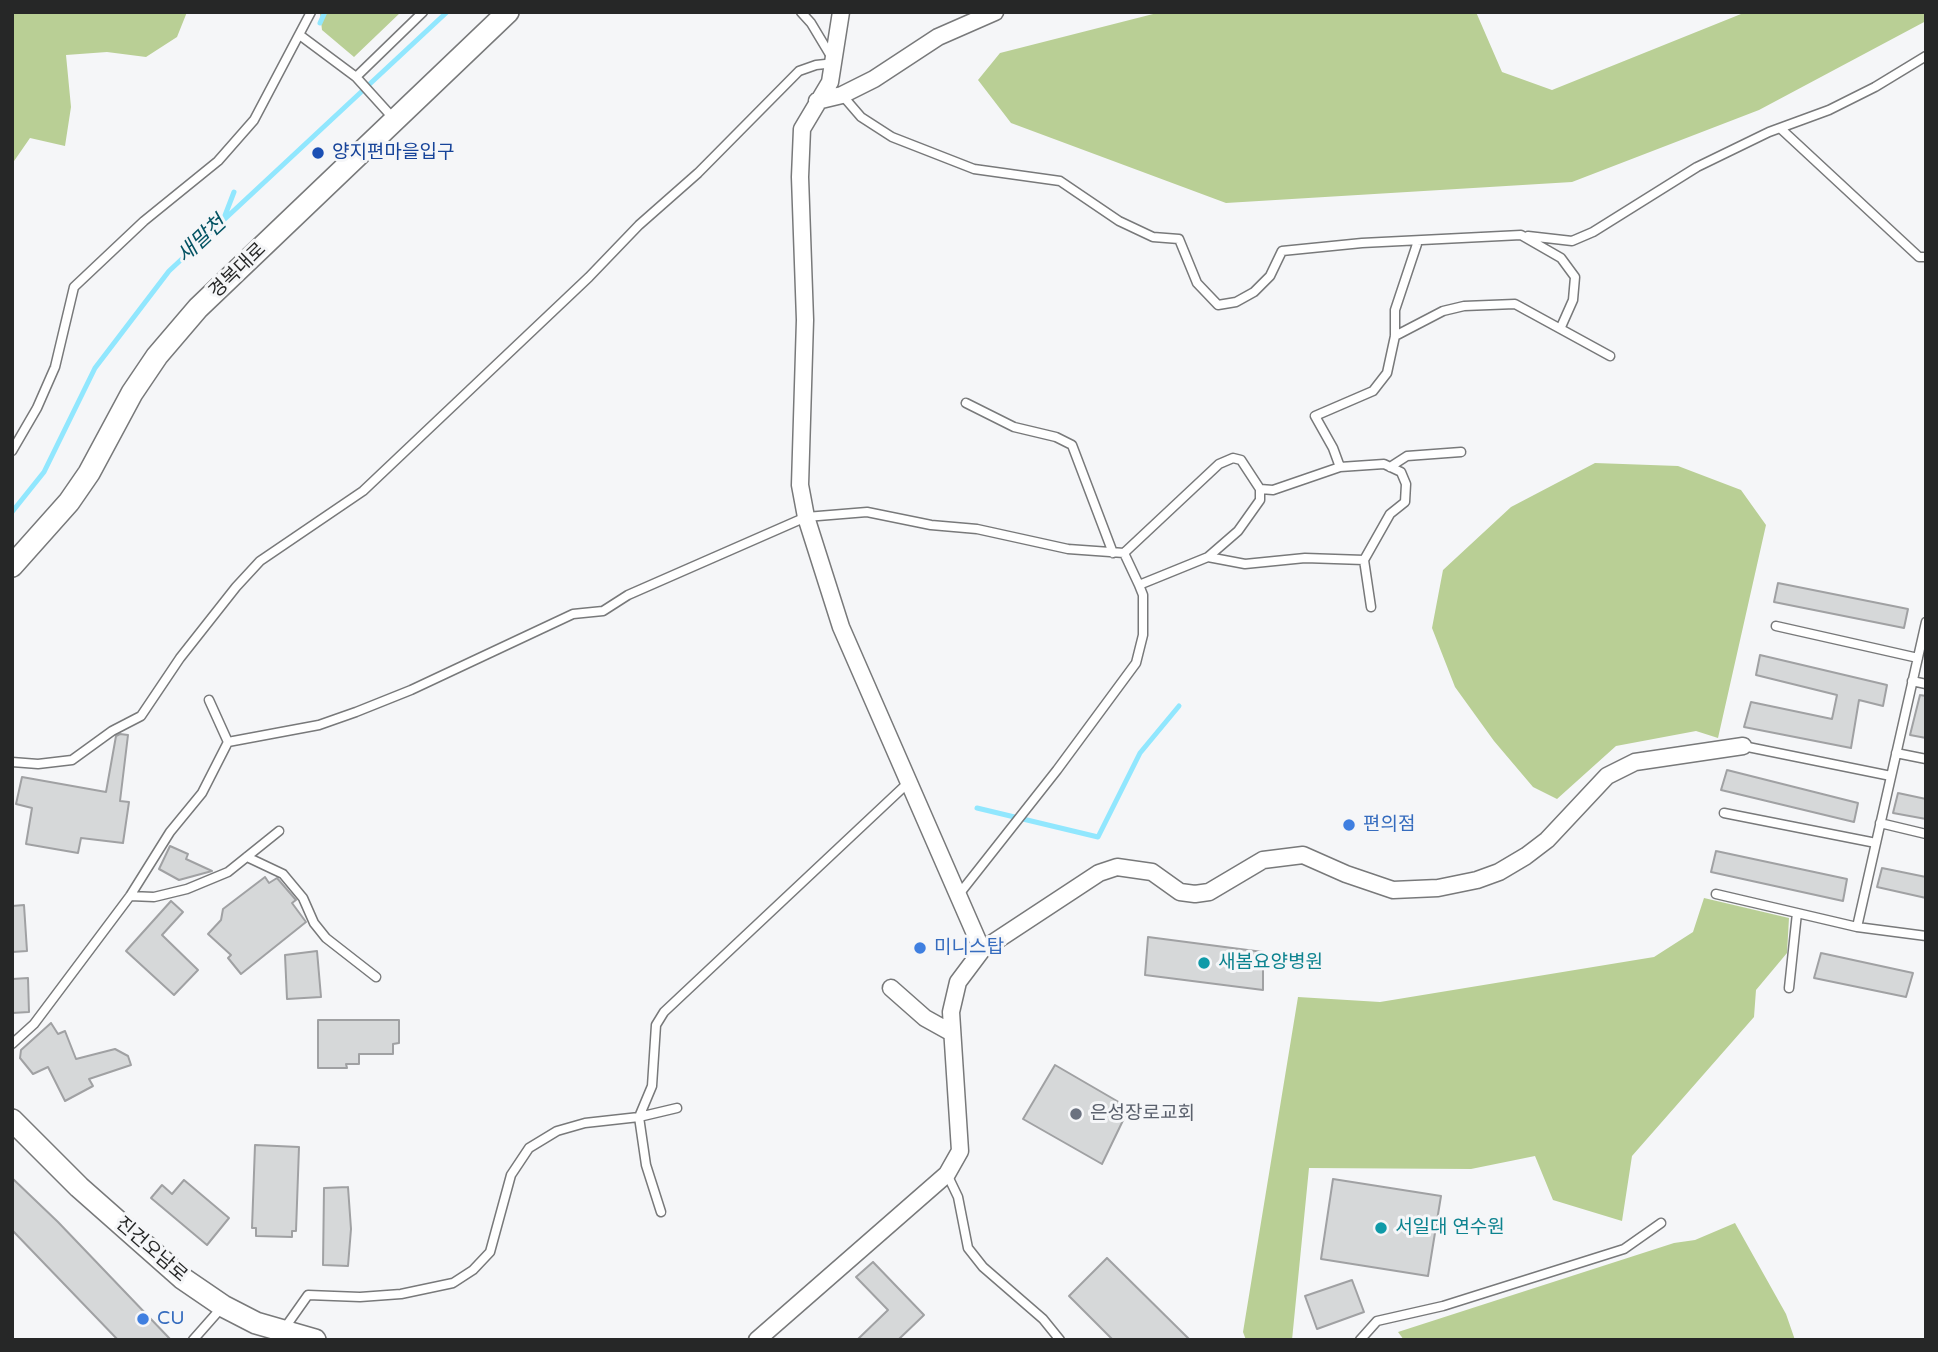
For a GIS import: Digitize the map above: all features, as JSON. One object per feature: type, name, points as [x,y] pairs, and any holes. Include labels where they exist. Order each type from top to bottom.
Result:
[{"type":"street","name":"경복대로","points":[[12,566],[62,511],[89,473],[132,394],[157,356],[198,309],[508,12]]},
{"type":"street","points":[[841,12],[835,64],[830,82],[802,129],[800,177],[805,320],[800,485],[806,517],[841,626],[960,893],[982,950]]},
{"type":"street","points":[[817,102],[842,95],[874,79],[938,37],[995,12]]},
{"type":"street","points":[[757,1340],[947,1174],[960,1151],[951,1012],[958,982],[982,950],[1098,873],[1117,867],[1152,872],[1180,892],[1195,894],[1209,892],[1263,860],[1303,855],[1393,890],[1438,888],[1477,880],[1499,872],[1547,840],[1607,776],[1635,762],[1743,746]]},
{"type":"street","points":[[891,988],[925,1018],[952,1033]]},
{"type":"street","name":"진건오남로","points":[[12,1120],[79,1187],[172,1269],[223,1306],[282,1336],[315,1340]]},
{"type":"lane","points":[[12,451],[37,408],[55,368],[74,287],[144,221],[218,161],[254,120],[301,36],[311,12]]},
{"type":"lane","points":[[356,77],[423,12]]},
{"type":"lane","points":[[12,762],[38,764],[72,760],[112,731],[141,716],[180,659],[236,587],[260,561],[363,491],[589,277],[639,225],[698,173],[799,71],[816,65],[835,64],[811,23],[801,12]]},
{"type":"lane","points":[[301,36],[356,77],[394,119]]},
{"type":"lane","points":[[842,95],[861,117],[892,137],[974,169],[1060,181],[1119,221],[1153,237],[1179,239],[1197,283],[1218,305],[1236,302],[1254,292],[1270,276],[1282,251],[1521,235],[1572,241],[1639,204],[1697,167],[1875,87],[1926,56]]},
{"type":"lane","points":[[1780,128],[1919,257],[1926,257]]},
{"type":"lane","points":[[1521,235],[1561,258],[1575,277],[1573,300],[1561,327]]},
{"type":"lane","points":[[1340,467],[1334,448],[1315,416],[1374,391],[1387,373],[1395,336],[1395,310],[1401,284],[1418,241]]},
{"type":"lane","points":[[1395,336],[1443,311],[1488,302],[1515,304],[1610,356]]},
{"type":"lane","points":[[966,403],[1014,427],[1056,437],[1072,445],[1113,553]]},
{"type":"lane","points":[[1390,467],[1407,456],[1461,452]]},
{"type":"lane","points":[[228,742],[318,725],[356,712],[411,690],[573,614],[603,611],[628,595],[806,517],[867,512],[932,525],[977,529],[1068,549],[1124,553],[1219,464],[1233,458],[1241,460],[1260,489],[1260,500],[1238,531],[1208,557],[1139,585]]},
{"type":"lane","points":[[1260,489],[1273,490],[1340,467],[1384,464],[1401,472],[1406,484],[1405,502],[1390,514],[1364,560],[1371,607]]},
{"type":"lane","points":[[960,893],[1057,770],[1136,663],[1143,635],[1143,594],[1124,553]]},
{"type":"lane","points":[[1208,557],[1245,564],[1306,558],[1364,560]]},
{"type":"lane","points":[[1857,927],[1926,622]]},
{"type":"lane","points":[[1776,626],[1917,658]]},
{"type":"lane","points":[[1912,681],[1926,684]]},
{"type":"lane","points":[[209,699],[228,742]]},
{"type":"lane","points":[[12,1044],[34,1024],[130,896],[170,832],[202,793],[228,742]]},
{"type":"lane","points":[[1743,746],[1891,776]]},
{"type":"lane","points":[[1896,753],[1926,759]]},
{"type":"lane","points":[[661,1212],[646,1165],[639,1117],[652,1086],[656,1025],[664,1012],[870,815],[910,781]]},
{"type":"lane","points":[[1724,813],[1876,843]]},
{"type":"lane","points":[[1880,822],[1926,834]]},
{"type":"lane","points":[[130,896],[154,897],[187,889],[228,872],[279,831]]},
{"type":"lane","points":[[247,857],[283,874],[303,898],[314,923],[326,938],[376,977]]},
{"type":"lane","points":[[1716,894],[1857,927],[1926,936]]},
{"type":"lane","points":[[1789,988],[1797,913]]},
{"type":"lane","points":[[282,1336],[308,1295],[360,1297],[401,1294],[453,1283],[473,1270],[490,1252],[511,1175],[529,1148],[557,1131],[585,1123],[639,1117],[677,1108]]},
{"type":"lane","points":[[947,1174],[958,1197],[968,1248],[983,1267],[1043,1319],[1060,1340]]},
{"type":"lane","points":[[1360,1340],[1377,1321],[1443,1306],[1624,1249],[1661,1223]]},
{"type":"lane","points":[[193,1340],[223,1306]]},
{"type":"green space","points":[[12,12],[187,12],[177,37],[146,57],[107,52],[66,55],[71,107],[65,146],[30,138],[12,164]]},
{"type":"green space","points":[[401,12],[354,57],[322,30],[320,13]]},
{"type":"green space","points":[[1161,12],[1476,12],[1502,72],[1552,90],[1746,12],[1926,12],[1926,21],[1759,110],[1572,182],[1226,203],[1011,123],[978,80],[1000,53]]},
{"type":"green space","points":[[1595,463],[1678,466],[1741,490],[1766,525],[1718,738],[1696,731],[1616,746],[1557,799],[1533,787],[1494,741],[1455,687],[1432,628],[1443,570],[1511,507]]},
{"type":"green space","points":[[1704,898],[1789,918],[1787,953],[1756,990],[1754,1017],[1632,1156],[1622,1221],[1553,1200],[1535,1156],[1471,1169],[1309,1168],[1292,1340],[1246,1340],[1243,1332],[1298,997],[1380,1002],[1654,957],[1693,932]]},
{"type":"green space","points":[[1735,1223],[1786,1314],[1795,1340],[1404,1340],[1398,1332],[1674,1243],[1695,1240]]},
{"type":"building","points":[[1778,583],[1908,609],[1904,628],[1774,602]]},
{"type":"building","points":[[1760,655],[1887,685],[1883,706],[1859,700],[1851,748],[1744,727],[1751,702],[1832,719],[1837,695],[1756,675]]},
{"type":"building","points":[[1920,695],[1926,696],[1926,738],[1910,735]]},
{"type":"building","points":[[128,735],[120,801],[129,802],[123,843],[81,838],[78,853],[26,844],[32,808],[16,804],[22,777],[106,792],[116,736]]},
{"type":"building","points":[[1727,770],[1858,803],[1854,822],[1721,790]]},
{"type":"building","points":[[1898,793],[1926,799],[1926,819],[1893,813]]},
{"type":"building","points":[[170,846],[188,854],[186,859],[212,871],[179,880],[159,869]]},
{"type":"building","points":[[1716,851],[1847,879],[1843,901],[1711,872]]},
{"type":"building","points":[[1882,868],[1926,877],[1926,898],[1877,887]]},
{"type":"building","points":[[265,877],[269,883],[277,878],[296,900],[292,903],[306,922],[241,974],[228,958],[231,955],[208,934],[221,920],[223,909]]},
{"type":"building","points":[[171,901],[183,912],[162,935],[198,970],[174,995],[126,951]]},
{"type":"building","points":[[24,905],[27,951],[12,952],[12,906]]},
{"type":"building","name":"새봄요양병원","points":[[1148,937],[1263,952],[1263,990],[1145,975]]},
{"type":"building","points":[[317,951],[321,997],[287,999],[285,955]]},
{"type":"building","points":[[1821,953],[1913,973],[1906,997],[1814,978]]},
{"type":"building","points":[[28,978],[29,1012],[12,1013],[12,979]]},
{"type":"building","points":[[318,1020],[399,1020],[399,1043],[393,1044],[393,1054],[359,1054],[359,1064],[346,1064],[347,1068],[318,1068]]},
{"type":"building","points":[[51,1023],[58,1034],[65,1031],[76,1059],[115,1049],[128,1056],[131,1065],[89,1079],[93,1086],[65,1101],[48,1067],[33,1074],[20,1058],[21,1050]]},
{"type":"building","name":"은성장로교회","points":[[1055,1065],[1129,1108],[1102,1164],[1023,1119]]},
{"type":"building","points":[[255,1145],[299,1147],[296,1231],[292,1231],[292,1237],[256,1236],[256,1228],[252,1228]]},
{"type":"building","points":[[12,1178],[171,1340],[118,1340],[12,1230]]},
{"type":"building","name":"서일대 연수원","points":[[1333,1179],[1441,1196],[1428,1276],[1321,1259]]},
{"type":"building","points":[[184,1180],[229,1218],[207,1245],[151,1198],[162,1185],[172,1194]]},
{"type":"building","points":[[348,1187],[351,1229],[348,1266],[323,1265],[324,1188]]},
{"type":"building","points":[[1107,1258],[1190,1340],[1113,1340],[1069,1296]]},
{"type":"building","points":[[873,1262],[924,1315],[898,1340],[857,1340],[888,1310],[856,1277]]},
{"type":"building","points":[[1352,1280],[1364,1312],[1317,1329],[1305,1296]]},
{"type":"waterway","points":[[320,23],[325,12]]},
{"type":"waterway","name":"새말천","points":[[12,512],[44,472],[95,368],[169,271],[447,12]]},
{"type":"waterway","points":[[224,218],[234,192]]},
{"type":"waterway","points":[[977,808],[1098,837],[1140,753],[1179,706]]},
{"type":"place","name":"양지편마을입구","points":[[318,153]]},
{"type":"place","name":"편의점","points":[[1349,825]]},
{"type":"place","name":"미니스탑","points":[[920,948]]},
{"type":"place","name":"새봄요양병원","points":[[1204,963]]},
{"type":"place","name":"은성장로교회","points":[[1076,1114]]},
{"type":"place","name":"서일대 연수원","points":[[1381,1228]]},
{"type":"place","name":"CU","points":[[143,1319]]}]
